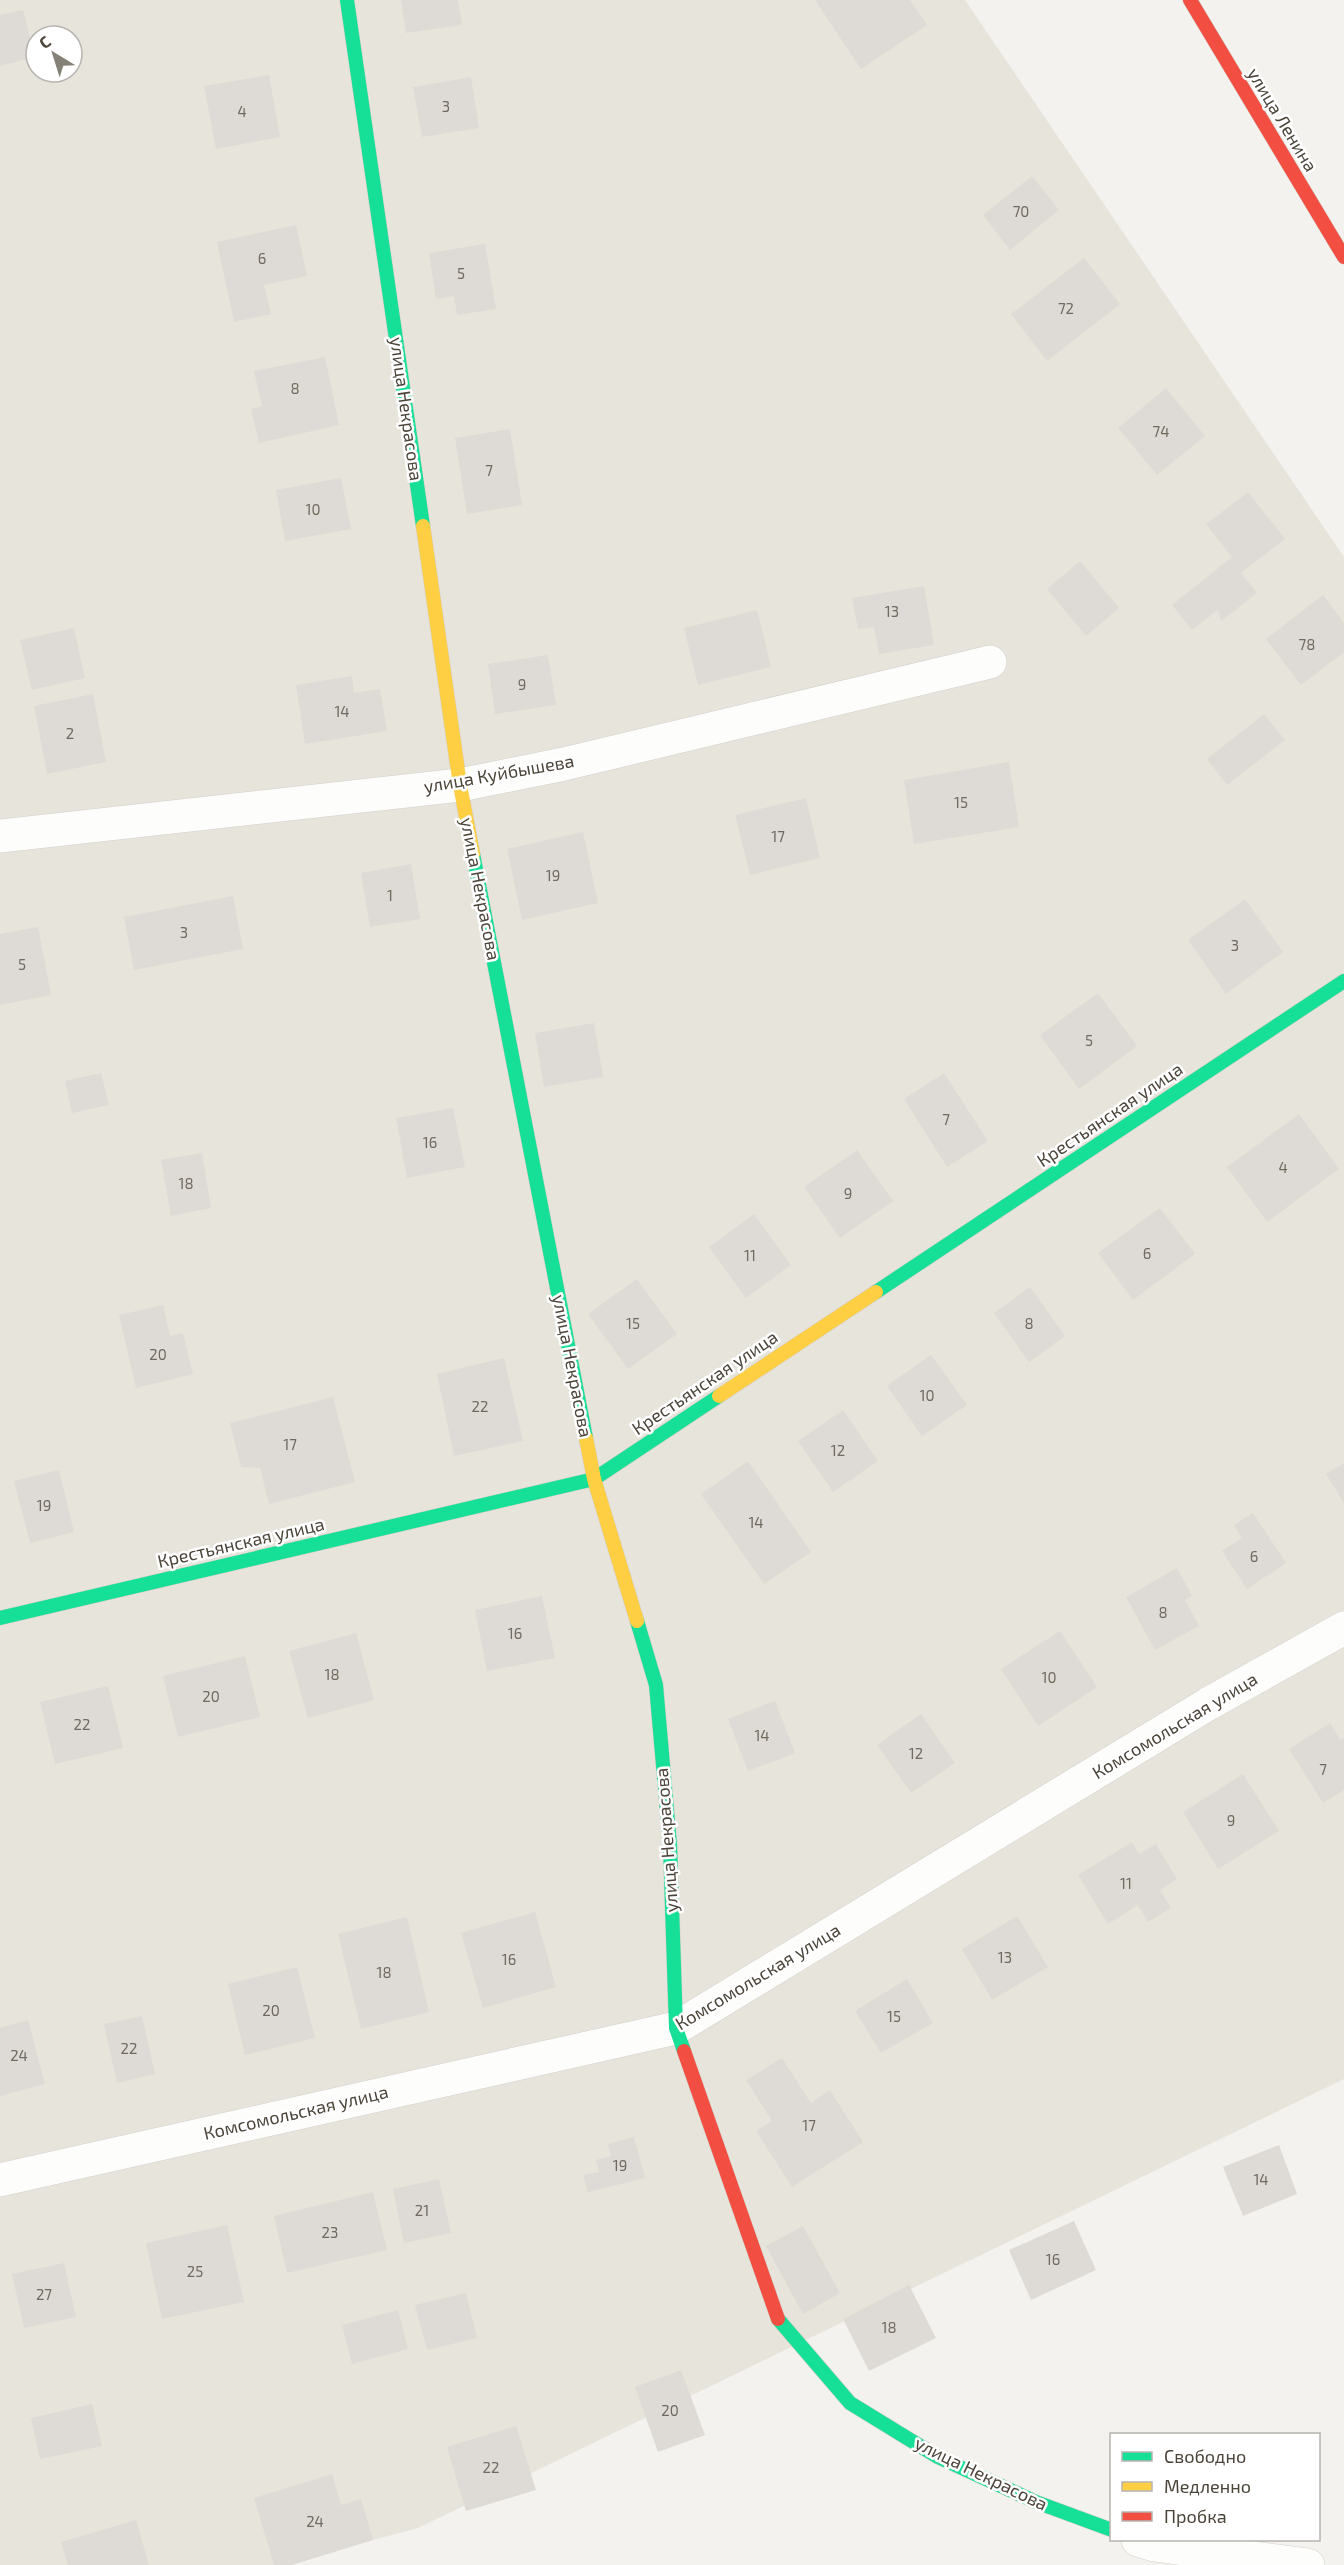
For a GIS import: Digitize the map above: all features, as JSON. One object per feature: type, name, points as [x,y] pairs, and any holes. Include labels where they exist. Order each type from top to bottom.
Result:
[{"type":"street","name":"улица Некрасова","points":[[347,0],[460,785],[594,1479],[656,1684],[670,1845],[676,2028],[779,2321],[793,2338],[850,2403],[938,2457],[1036,2502],[1110,2529]]},
{"type":"street","name":"улица Ленина","points":[[1190,0],[1344,257]]},
{"type":"street","name":"улица Куйбышева","points":[[0,836],[460,785],[564,764],[990,663]]},
{"type":"street","name":"Крестьянская улица","points":[[0,1618],[594,1479],[1344,981]]},
{"type":"street","name":"Комсомольская улица","points":[[0,2180],[676,2028],[1198,1711],[1344,1628]]},
{"type":"street","points":[[1141,2541],[1154,2545],[1308,2565]]},
{"type":"shaded area","points":[[0,0],[965,0],[1344,557],[1344,2079],[418,2528],[281,2565],[0,2565]]},
{"type":"building","points":[[401,0],[458,0],[462,25],[406,33]]},
{"type":"building","points":[[815,0],[910,0],[927,25],[861,69]]},
{"type":"building","points":[[23,10],[27,24],[24,24],[24,60],[0,66],[0,15]]},
{"type":"building","points":[[269,75],[280,137],[216,149],[204,86]]},
{"type":"building","points":[[471,77],[479,128],[422,137],[413,87]]},
{"type":"building","points":[[1032,176],[1059,210],[1010,250],[983,215]]},
{"type":"building","points":[[296,225],[307,276],[264,285],[271,314],[234,322],[217,242]]},
{"type":"building","points":[[485,244],[496,309],[457,315],[454,296],[436,299],[429,253]]},
{"type":"building","points":[[1084,258],[1120,304],[1047,361],[1011,314]]},
{"type":"building","points":[[325,357],[339,425],[259,443],[251,409],[262,406],[254,371]]},
{"type":"building","points":[[1166,388],[1205,436],[1157,475],[1118,428]]},
{"type":"building","points":[[510,429],[522,505],[467,514],[455,438]]},
{"type":"building","points":[[341,478],[351,529],[285,541],[276,490]]},
{"type":"building","points":[[1248,492],[1285,539],[1241,573],[1257,593],[1221,621],[1218,610],[1192,630],[1172,605],[1232,557],[1206,524]]},
{"type":"building","points":[[1080,561],[1119,608],[1086,636],[1047,589]]},
{"type":"building","points":[[924,586],[934,645],[879,654],[874,627],[858,629],[852,598]]},
{"type":"building","points":[[1323,595],[1344,623],[1344,652],[1301,685],[1266,639]]},
{"type":"building","points":[[757,610],[771,667],[698,685],[684,628]]},
{"type":"building","points":[[74,628],[85,678],[32,690],[20,640]]},
{"type":"building","points":[[548,655],[556,705],[495,714],[488,664]]},
{"type":"building","points":[[352,676],[354,693],[380,689],[387,731],[305,744],[296,685]]},
{"type":"building","points":[[93,694],[106,762],[47,774],[34,706]]},
{"type":"building","points":[[1264,714],[1285,740],[1227,785],[1207,759]]},
{"type":"building","points":[[1009,762],[1019,827],[914,844],[904,780]]},
{"type":"building","points":[[806,798],[820,858],[750,875],[735,815]]},
{"type":"building","points":[[583,832],[598,903],[522,920],[507,849]]},
{"type":"building","points":[[411,864],[420,919],[370,927],[361,873]]},
{"type":"building","points":[[233,896],[243,949],[134,970],[124,917]]},
{"type":"building","points":[[1245,899],[1283,952],[1226,994],[1188,940]]},
{"type":"building","points":[[38,927],[51,995],[0,1005],[0,934]]},
{"type":"building","points":[[1098,993],[1137,1046],[1079,1089],[1040,1035]]},
{"type":"building","points":[[594,1023],[603,1077],[544,1087],[535,1033]]},
{"type":"building","points":[[101,1073],[109,1105],[72,1113],[65,1081]]},
{"type":"building","points":[[944,1073],[988,1141],[947,1167],[904,1099]]},
{"type":"building","points":[[453,1108],[465,1167],[407,1178],[396,1118]]},
{"type":"building","points":[[1299,1114],[1339,1169],[1267,1222],[1227,1167]]},
{"type":"building","points":[[857,1150],[893,1201],[840,1238],[804,1187]]},
{"type":"building","points":[[202,1153],[211,1208],[171,1216],[161,1160]]},
{"type":"building","points":[[1160,1208],[1195,1254],[1133,1300],[1098,1253]]},
{"type":"building","points":[[754,1214],[791,1265],[746,1298],[709,1247]]},
{"type":"building","points":[[637,1279],[677,1334],[628,1369],[588,1314]]},
{"type":"building","points":[[1030,1287],[1065,1336],[1029,1362],[994,1313]]},
{"type":"building","points":[[163,1305],[170,1336],[183,1333],[193,1374],[136,1388],[119,1315]]},
{"type":"building","points":[[931,1355],[967,1405],[922,1436],[887,1386]]},
{"type":"building","points":[[504,1358],[523,1441],[454,1456],[437,1374]]},
{"type":"building","points":[[333,1397],[355,1482],[269,1504],[260,1468],[241,1467],[230,1423]]},
{"type":"building","points":[[843,1410],[878,1461],[833,1492],[798,1441]]},
{"type":"building","points":[[748,1461],[811,1552],[764,1584],[701,1494]]},
{"type":"building","points":[[1344,1463],[1344,1503],[1326,1474]]},
{"type":"building","points":[[59,1470],[74,1532],[30,1543],[14,1481]]},
{"type":"building","points":[[1253,1513],[1286,1563],[1247,1589],[1222,1551],[1242,1538],[1234,1525]]},
{"type":"building","points":[[1177,1568],[1192,1596],[1185,1600],[1199,1626],[1155,1650],[1126,1597]]},
{"type":"building","points":[[542,1596],[555,1658],[487,1671],[475,1610]]},
{"type":"building","points":[[1060,1631],[1097,1687],[1038,1726],[1001,1669]]},
{"type":"building","points":[[356,1633],[374,1700],[308,1718],[289,1651]]},
{"type":"building","points":[[245,1656],[260,1717],[178,1737],[163,1676]]},
{"type":"building","points":[[108,1686],[123,1748],[55,1764],[40,1702]]},
{"type":"building","points":[[775,1701],[795,1753],[748,1771],[728,1719]]},
{"type":"building","points":[[921,1714],[955,1763],[911,1793],[877,1745]]},
{"type":"building","points":[[1330,1723],[1340,1740],[1344,1738],[1344,1790],[1323,1803],[1289,1749]]},
{"type":"building","points":[[1243,1774],[1279,1831],[1218,1869],[1183,1812]]},
{"type":"building","points":[[1132,1842],[1139,1854],[1156,1844],[1177,1879],[1160,1890],[1171,1908],[1148,1922],[1138,1905],[1108,1924],[1078,1875]]},
{"type":"building","points":[[535,1912],[556,1987],[483,2008],[461,1933]]},
{"type":"building","points":[[1017,1916],[1048,1967],[992,2000],[962,1949]]},
{"type":"building","points":[[407,1917],[429,2012],[361,2029],[338,1934]]},
{"type":"building","points":[[297,1967],[315,2038],[245,2055],[228,1984]]},
{"type":"building","points":[[907,1979],[933,2023],[881,2053],[855,2011]]},
{"type":"building","points":[[142,2016],[155,2074],[117,2083],[104,2024]]},
{"type":"building","points":[[28,2020],[45,2084],[0,2096],[0,2028]]},
{"type":"building","points":[[782,2058],[811,2103],[830,2090],[863,2142],[792,2187],[756,2131],[772,2121],[746,2080]]},
{"type":"building","points":[[634,2137],[645,2178],[588,2192],[583,2175],[599,2172],[596,2160],[611,2156],[608,2144]]},
{"type":"building","points":[[1279,2145],[1297,2194],[1243,2216],[1223,2167]]},
{"type":"building","points":[[439,2179],[451,2233],[404,2243],[393,2189]]},
{"type":"building","points":[[373,2192],[387,2250],[287,2273],[274,2216]]},
{"type":"building","points":[[1074,2221],[1096,2270],[1031,2300],[1009,2250]]},
{"type":"building","points":[[227,2225],[244,2302],[162,2319],[146,2243]]},
{"type":"building","points":[[803,2226],[840,2293],[803,2314],[766,2246]]},
{"type":"building","points":[[64,2263],[76,2317],[24,2328],[12,2274]]},
{"type":"building","points":[[909,2285],[936,2338],[869,2371],[843,2319]]},
{"type":"building","points":[[466,2293],[477,2338],[427,2350],[415,2305]]},
{"type":"building","points":[[398,2310],[408,2349],[352,2364],[342,2325]]},
{"type":"building","points":[[681,2370],[705,2435],[658,2452],[635,2387]]},
{"type":"building","points":[[92,2404],[102,2446],[40,2459],[31,2418]]},
{"type":"building","points":[[516,2426],[536,2490],[466,2511],[447,2447]]},
{"type":"building","points":[[332,2474],[341,2505],[361,2499],[373,2540],[292,2565],[274,2565],[254,2498]]},
{"type":"building","points":[[136,2520],[149,2565],[68,2565],[61,2542]]},
{"type":"traffic: fast","points":[[347,0],[423,526]]},
{"type":"traffic: fast","points":[[473,854],[586,1438]]},
{"type":"traffic: fast","points":[[876,1292],[1344,981]]},
{"type":"traffic: fast","points":[[0,1618],[594,1479],[719,1396]]},
{"type":"traffic: fast","points":[[637,1621],[656,1685],[670,1845],[676,2028],[684,2051]]},
{"type":"traffic: fast","points":[[778,2319],[850,2403],[938,2457],[1036,2502],[1110,2529]]},
{"type":"traffic: slow","points":[[423,526],[460,785],[473,854]]},
{"type":"traffic: slow","points":[[719,1396],[876,1292]]},
{"type":"traffic: slow","points":[[586,1438],[594,1479],[637,1621]]},
{"type":"traffic: jam","points":[[1190,0],[1344,257]]},
{"type":"traffic: jam","points":[[684,2051],[778,2319]]}]
